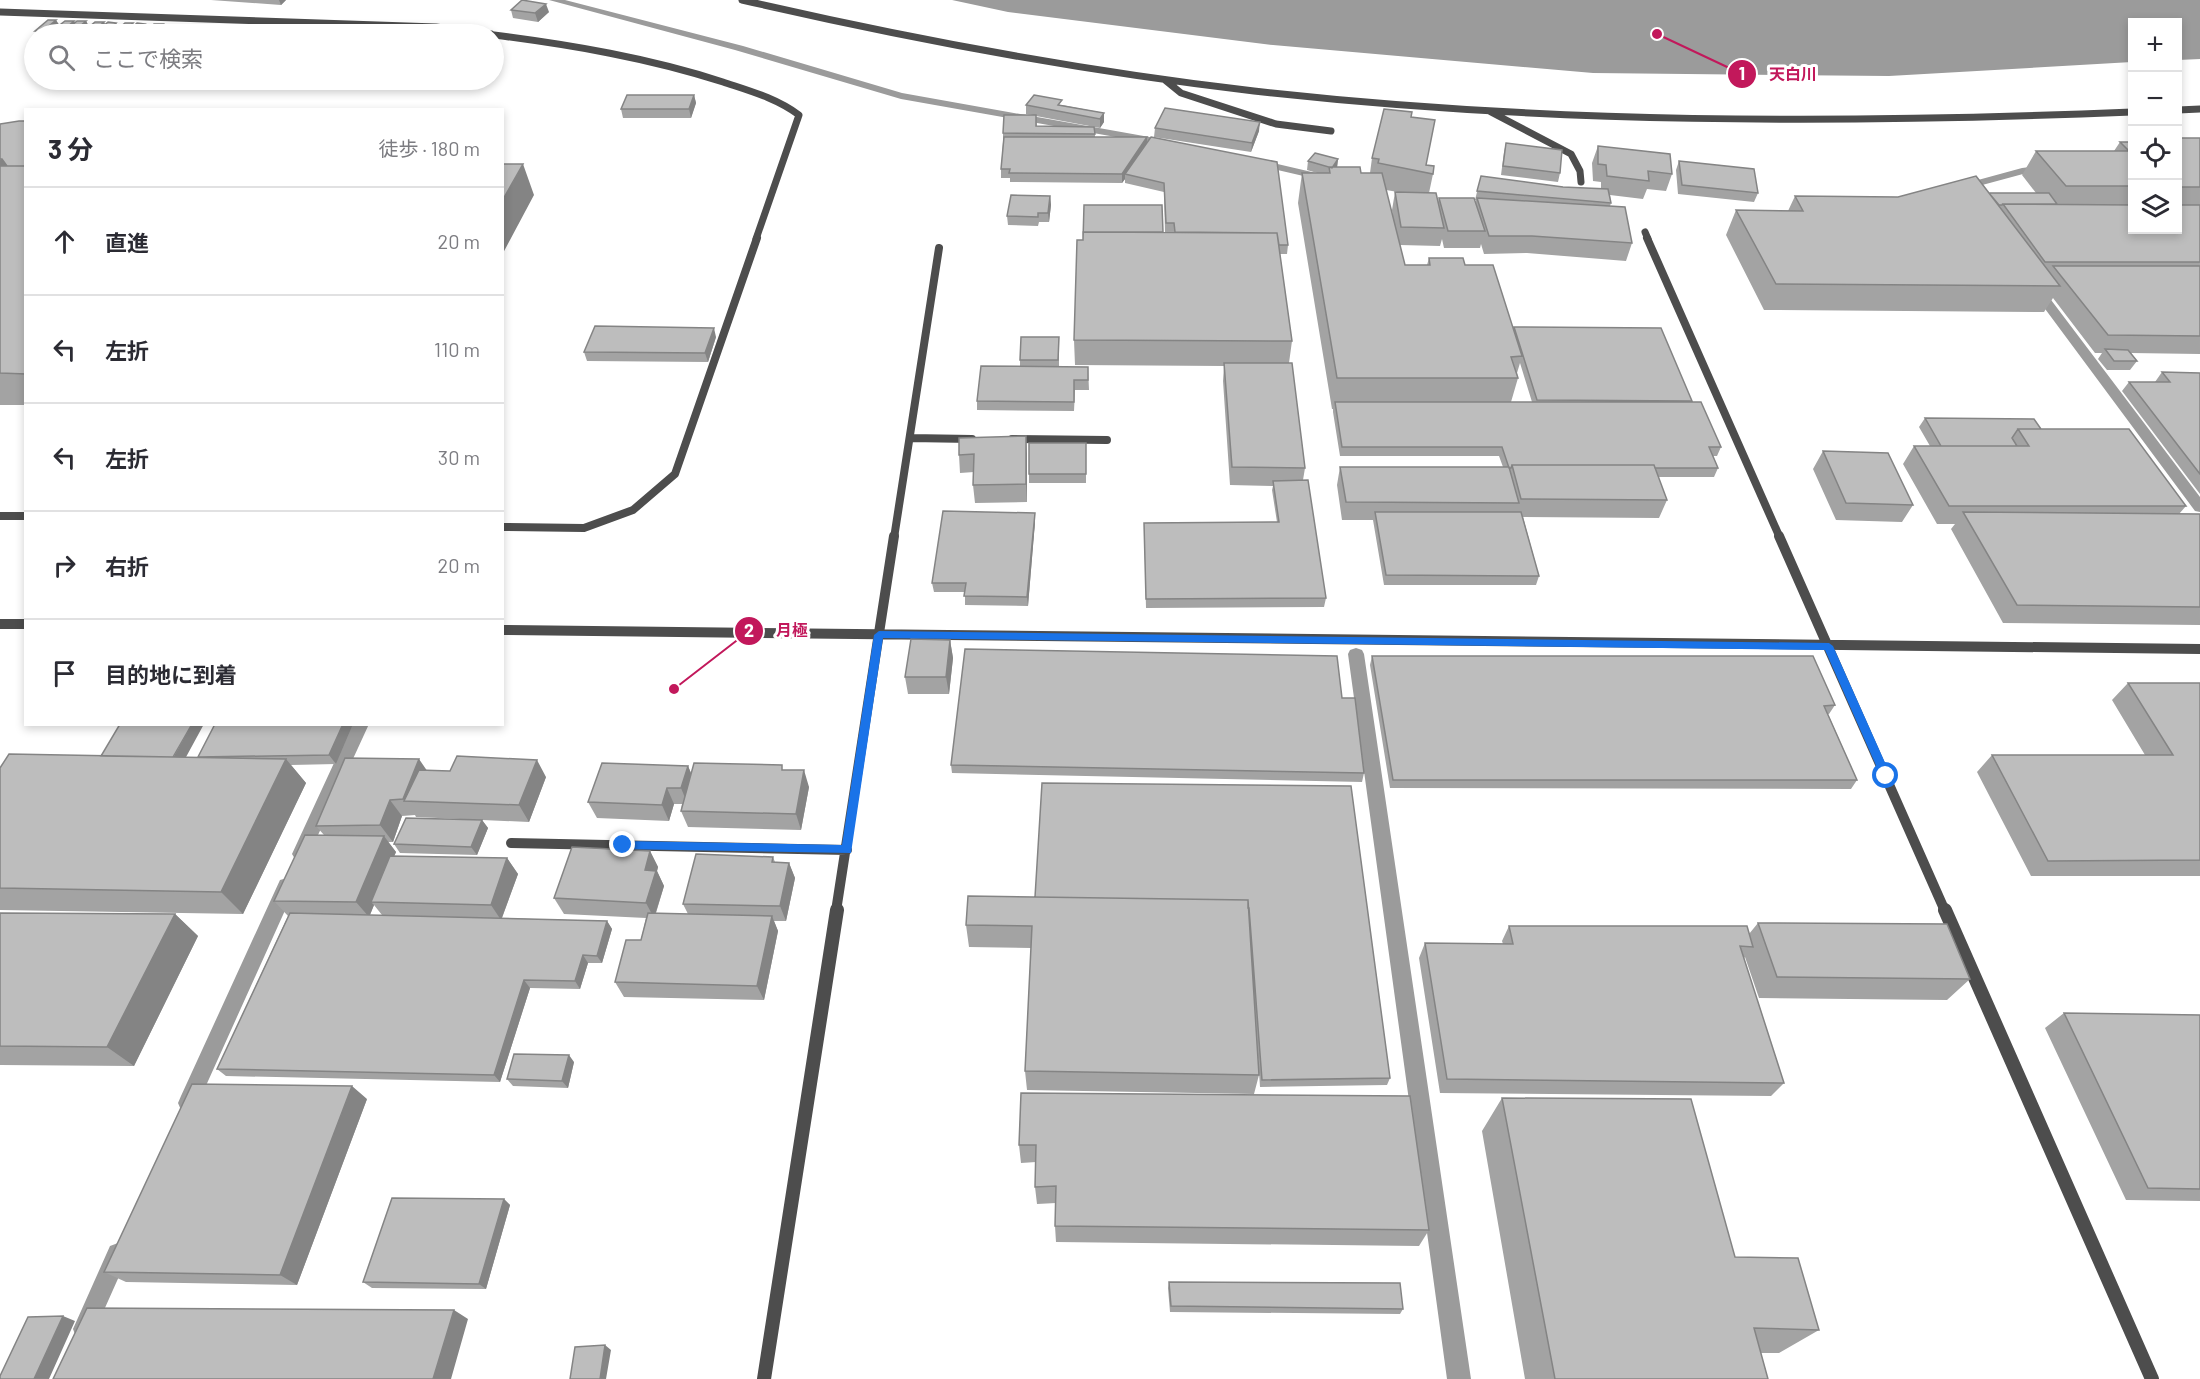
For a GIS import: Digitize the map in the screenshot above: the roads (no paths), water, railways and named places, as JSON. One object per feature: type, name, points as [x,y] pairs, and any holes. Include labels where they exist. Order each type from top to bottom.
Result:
[{"type":"street","points":[[742,0],[811,17],[977,50],[1165,80],[1370,101],[1616,118],[1776,121],[1951,119],[2128,112]]},
{"type":"street","points":[[0,12],[349,24]]},
{"type":"street","points":[[504,37],[595,49],[681,67],[783,102],[799,115],[675,474],[633,510],[584,528],[504,527]]},
{"type":"street","points":[[1165,80],[1181,93],[1276,124],[1331,131]]},
{"type":"street","points":[[1486,109],[1571,154],[1580,171],[1581,182]]},
{"type":"street","points":[[2182,110],[2200,109]]},
{"type":"street","points":[[1645,232],[2152,1379]]},
{"type":"street","points":[[764,1379],[939,248]]},
{"type":"street","points":[[909,438],[979,439]]},
{"type":"street","points":[[1002,439],[1107,440]]},
{"type":"street","points":[[0,516],[24,516]]},
{"type":"street","points":[[0,624],[24,624]]},
{"type":"street","points":[[504,630],[2200,649]]},
{"type":"street","points":[[511,843],[847,850]]},
{"type":"waterway","points":[[554,0],[739,48],[901,96],[1155,141]]},
{"type":"waterway","points":[[1256,162],[1325,178]]},
{"type":"waterway","points":[[1960,188],[2022,171],[2045,168]]},
{"type":"waterway","points":[[2035,287],[2200,507]]},
{"type":"waterway","points":[[1356,654],[1459,1379]]},
{"type":"waterway","points":[[301,854],[360,726]]},
{"type":"waterway","points":[[188,1103],[287,886]]},
{"type":"waterway","points":[[84,1329],[118,1254]]},
{"type":"place","name":"天白川","points":[[1657,34]]},
{"type":"place","name":"月極","points":[[674,689]]}]
